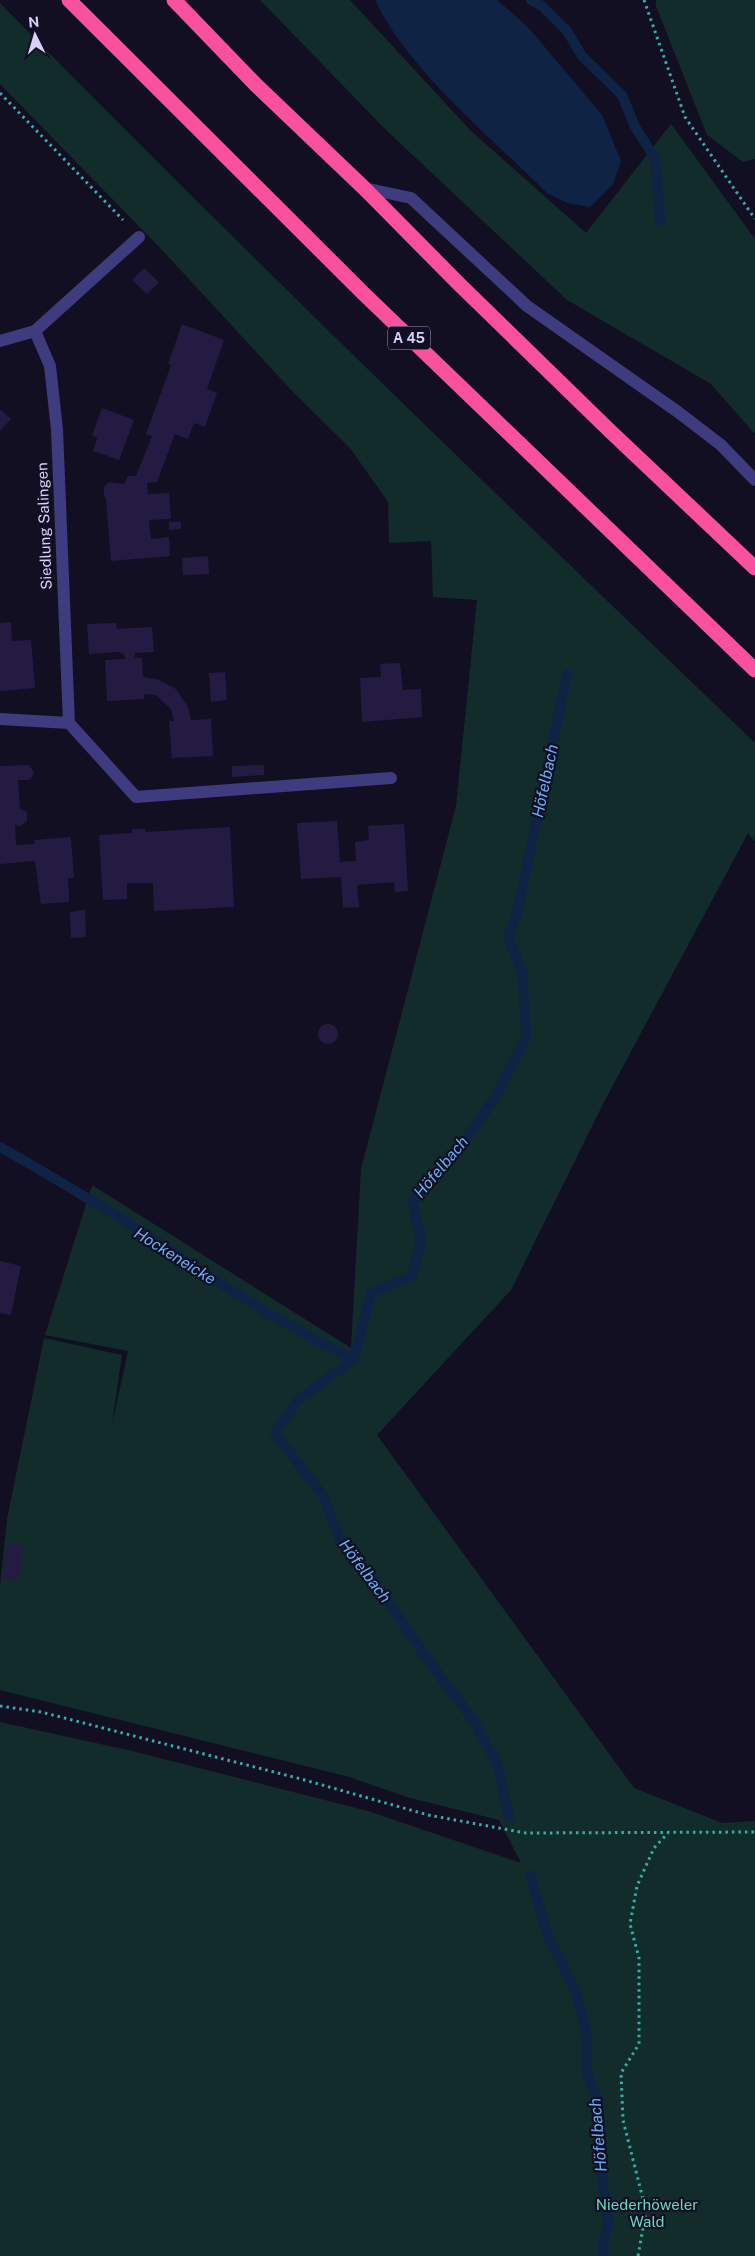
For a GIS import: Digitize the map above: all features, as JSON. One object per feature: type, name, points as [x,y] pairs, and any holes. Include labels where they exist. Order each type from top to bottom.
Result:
[{"type":"highway","name":"A 45","points":[[69,0],[370,300],[755,670]]},
{"type":"highway","points":[[174,0],[256,85],[364,188],[458,283],[589,411],[755,568]]},
{"type":"street","points":[[364,188],[411,198],[527,306],[678,412],[721,446],[755,480]]},
{"type":"street","points":[[0,341],[35,331],[138,237]]},
{"type":"street","name":"Siedlung Salingen","points":[[35,331],[50,366],[56,430],[69,723]]},
{"type":"street","points":[[0,719],[69,723],[136,797],[392,778]]},
{"type":"path","points":[[644,0],[685,117],[755,219]]},
{"type":"path","points":[[0,93],[138,237]]},
{"type":"path","points":[[0,1706],[61,1717],[301,1779],[428,1815],[526,1833],[755,1832]]},
{"type":"path","points":[[638,2256],[646,2212],[623,2120],[621,2073],[639,2044],[639,1958],[630,1924],[637,1886],[654,1848],[668,1833]]},
{"type":"green space","points":[[260,0],[350,0],[470,130],[586,233],[671,124],[755,239],[755,434],[711,384],[567,300],[385,129]]},
{"type":"green space","points":[[656,0],[755,0],[755,159],[743,162],[707,135],[656,6]]},
{"type":"green space","name":"Niederhöweler Wald","points":[[0,3],[280,284],[755,743],[755,842],[748,833],[603,1104],[511,1290],[377,1435],[634,1788],[722,1823],[755,1821],[755,2256],[0,2256],[0,1722],[132,1751],[368,1811],[521,1863],[499,1820],[410,1798],[346,1776],[0,1690],[0,1587],[7,1519],[44,1338],[122,1355],[112,1425],[128,1351],[45,1335],[92,1185],[351,1348],[361,1169],[456,806],[477,600],[433,597],[431,541],[389,543],[388,502],[350,448],[293,392],[163,251],[0,84]]},
{"type":"water","points":[[375,0],[497,0],[527,26],[602,115],[621,161],[613,184],[590,207],[567,203],[547,193],[429,77],[389,26]]},
{"type":"building","points":[[144,268],[159,282],[147,294],[132,280]]},
{"type":"building","points":[[182,324],[224,340],[207,389],[217,393],[205,427],[194,423],[188,439],[175,434],[157,482],[147,483],[148,494],[169,493],[171,519],[149,520],[151,539],[169,537],[170,556],[111,561],[104,487],[109,482],[124,484],[128,476],[136,476],[152,436],[146,434],[171,365],[168,364]]},
{"type":"building","points":[[102,408],[134,420],[119,460],[93,451],[97,438],[92,435]]},
{"type":"building","points":[[0,411],[11,419],[0,431]]},
{"type":"building","points":[[169,522],[181,522],[181,529],[169,530]]},
{"type":"building","points":[[208,556],[209,574],[183,575],[182,558]]},
{"type":"building","points":[[11,622],[12,641],[31,640],[35,688],[0,691],[0,623]]},
{"type":"building","points":[[116,623],[117,629],[152,627],[154,652],[135,653],[135,658],[142,658],[143,677],[157,679],[176,689],[188,707],[191,720],[211,719],[213,756],[172,758],[169,721],[174,721],[171,709],[156,695],[144,694],[144,699],[107,701],[105,660],[125,659],[124,654],[118,652],[89,654],[87,624]]},
{"type":"building","points":[[400,663],[403,690],[421,689],[422,717],[362,722],[360,678],[381,677],[380,664]]},
{"type":"building","points":[[225,672],[227,700],[211,702],[209,673]]},
{"type":"building","points":[[29,765],[34,772],[30,780],[18,780],[20,809],[27,812],[27,821],[20,826],[15,825],[16,845],[35,844],[34,840],[71,837],[74,878],[68,878],[69,902],[41,904],[35,861],[0,864],[0,766]]},
{"type":"building","points":[[264,765],[264,775],[232,777],[232,766]]},
{"type":"building","points":[[337,821],[340,862],[356,861],[355,842],[369,840],[368,826],[404,824],[408,891],[395,892],[394,882],[357,885],[359,907],[343,908],[341,877],[301,879],[297,823]]},
{"type":"building","points":[[230,827],[234,907],[154,911],[153,883],[127,883],[127,899],[103,900],[99,835],[132,833],[132,829],[145,829],[145,832]]},
{"type":"building","points":[[85,910],[86,937],[71,938],[70,912]]},
{"type":"building","points":[[328,1024],[335,1027],[338,1034],[335,1041],[328,1044],[321,1041],[318,1034],[321,1027]]},
{"type":"building","points":[[0,1261],[21,1266],[11,1315],[0,1313]]},
{"type":"building","points":[[8,1543],[24,1546],[18,1580],[2,1578]]},
{"type":"waterway","name":"Höfelbach","points":[[531,0],[542,6],[567,31],[582,56],[622,95],[635,127],[655,158],[660,221]]},
{"type":"waterway","name":"Höfelbach","points":[[509,1817],[498,1766],[474,1721],[425,1656],[377,1585],[339,1538],[324,1497],[275,1433],[298,1400],[354,1359],[371,1293],[412,1276],[421,1242],[412,1201],[453,1157],[494,1099],[526,1038],[522,971],[508,938],[518,909],[567,674]]},
{"type":"waterway","name":"Hockeneicke","points":[[0,1147],[118,1217],[277,1319],[354,1359]]},
{"type":"waterway","name":"Höfelbach","points":[[530,1875],[548,1936],[576,1992],[586,2032],[587,2074],[598,2099],[602,2177],[608,2221],[603,2245],[604,2256]]}]
